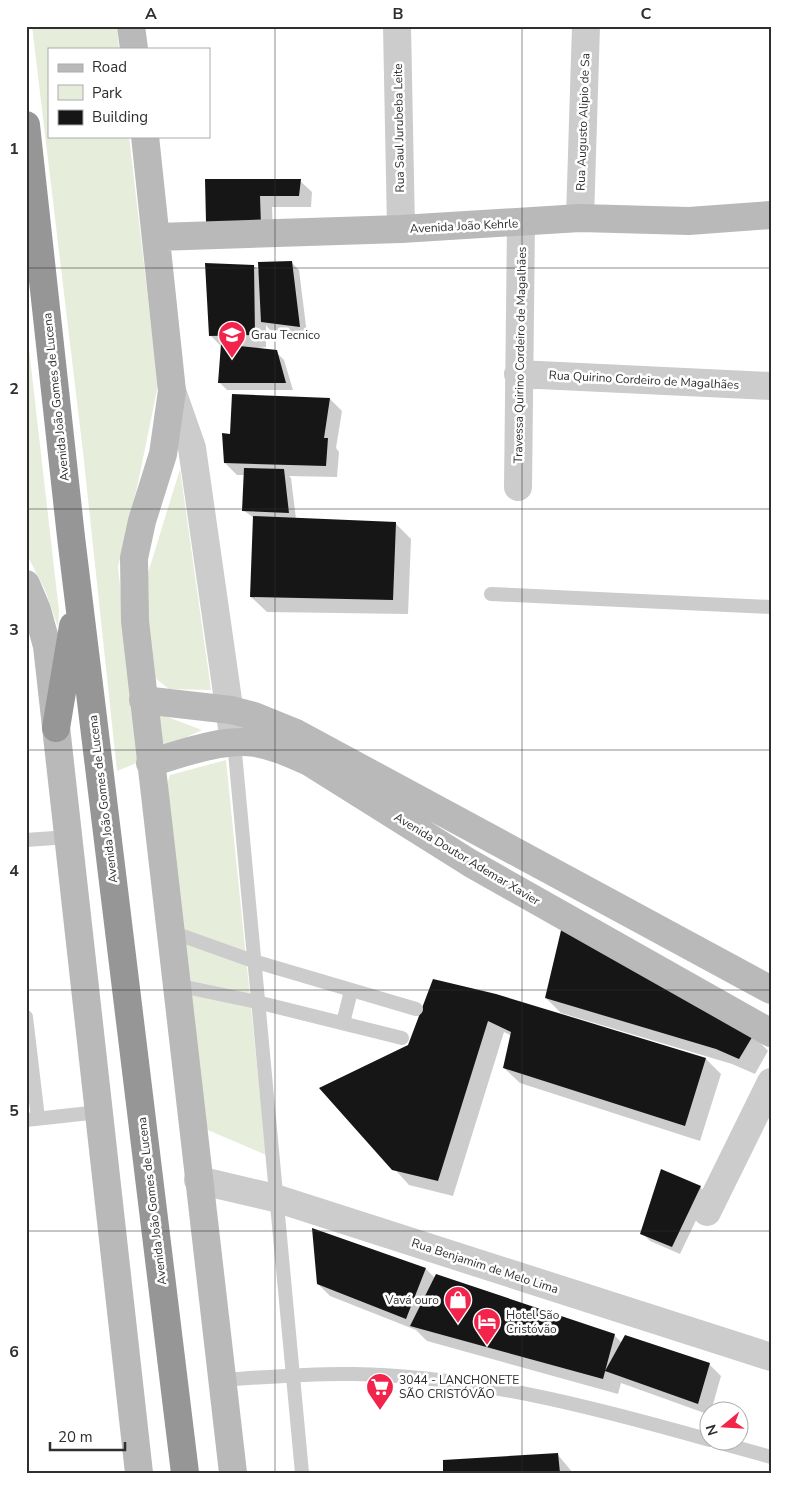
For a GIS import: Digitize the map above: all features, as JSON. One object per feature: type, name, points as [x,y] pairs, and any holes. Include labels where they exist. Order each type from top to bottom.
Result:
[{"type":"highway","name":"Avenida João Gomes de Lucena","points":[[26,125],[72,536],[185,1473]]},
{"type":"highway","points":[[56,728],[73,632],[72,536]]},
{"type":"main road","points":[[131,26],[134,48]]},
{"type":"main road","points":[[145,138],[172,391],[163,454],[142,521],[134,558],[133,586],[150,763],[233,1473]]},
{"type":"main road","name":"Avenida João Kehrle","points":[[157,237],[401,229],[580,218],[689,221],[771,215]]},
{"type":"main road","points":[[26,584],[37,610],[47,646],[139,1473]]},
{"type":"main road","name":"Avenida Doutor Ademar Xavier","points":[[143,700],[231,710],[269,722],[325,748],[482,836],[771,990]]},
{"type":"main road","name":"Avenida Doutor Ademar Xavier","points":[[150,763],[234,742],[267,745],[309,762],[470,863],[771,1033]]},
{"type":"main road","points":[[470,863],[482,836]]},
{"type":"street","name":"Rua Saul Jurubeba Leite","points":[[397,26],[401,229]]},
{"type":"street","name":"Rua Augusto Alipio de Sa","points":[[580,218],[586,26]]},
{"type":"street","name":"Travessa Quirino Cordeiro de Magalhães","points":[[518,487],[521,222]]},
{"type":"street","name":"Rua Quirino Cordeiro de Magalhães","points":[[518,374],[771,386]]},
{"type":"street","points":[[172,391],[192,448],[231,710],[234,742]]},
{"type":"street","points":[[706,1212],[771,1082]]},
{"type":"street","name":"Rua Benjamim de Melo Lima","points":[[198,1180],[275,1198],[771,1357]]},
{"type":"lane","points":[[491,594],[771,607]]},
{"type":"lane","points":[[234,742],[302,1473]]},
{"type":"lane","points":[[26,840],[68,837]]},
{"type":"lane","points":[[169,931],[253,961],[416,1009]]},
{"type":"lane","points":[[176,985],[257,1002],[402,1038]]},
{"type":"lane","points":[[343,1023],[352,991]]},
{"type":"lane","points":[[26,1017],[32,1119],[99,1112]]},
{"type":"lane","points":[[222,1380],[353,1374],[469,1384],[536,1396],[632,1418],[700,1437]]},
{"type":"lane","points":[[750,1451],[771,1457]]},
{"type":"green space","points":[[32,26],[117,26],[119,48],[48,48],[48,138],[129,138],[158,385],[138,483],[118,567],[139,762],[117,771],[83,452]]},
{"type":"green space","points":[[26,323],[59,611],[58,627],[45,590],[26,553]]},
{"type":"green space","points":[[180,469],[211,690],[169,689],[154,677],[144,586]]},
{"type":"green space","points":[[157,713],[202,730],[161,749]]},
{"type":"green space","points":[[226,760],[266,1155],[201,1127],[164,794],[170,775]]},
{"type":"building","points":[[205,179],[301,179],[299,196],[260,196],[261,226],[206,222]]},
{"type":"building","points":[[292,261],[300,327],[261,322],[258,262]]},
{"type":"building","points":[[205,263],[254,265],[255,335],[209,336]]},
{"type":"building","points":[[221,344],[277,350],[286,383],[218,383]]},
{"type":"building","points":[[232,394],[330,398],[324,438],[328,438],[326,466],[224,463],[222,433],[230,434]]},
{"type":"building","points":[[244,468],[284,469],[289,513],[242,511]]},
{"type":"building","points":[[253,516],[396,522],[393,600],[250,597]]},
{"type":"building","points":[[563,922],[754,1034],[739,1059],[716,1049],[545,998]]},
{"type":"building","points":[[433,979],[496,994],[706,1058],[685,1126],[503,1068],[511,1032],[488,1021],[438,1181],[392,1170],[319,1088],[408,1045]]},
{"type":"building","points":[[661,1169],[701,1186],[672,1247],[640,1234]]},
{"type":"building","points":[[312,1228],[426,1268],[406,1319],[317,1284]]},
{"type":"building","points":[[436,1274],[615,1334],[603,1379],[410,1326]]},
{"type":"building","points":[[625,1335],[710,1363],[698,1404],[605,1371]]},
{"type":"building","points":[[558,1453],[560,1473],[443,1473],[443,1460]]},
{"type":"place","name":"Grau Tecnico","points":[[232,359]]},
{"type":"place","name":"Vavá ouro","points":[[458,1324]]},
{"type":"place","name":"Hotel São Cristóvão","points":[[487,1346]]},
{"type":"place","name":"3044 - LANCHONETE SÃO CRISTÓVÃO","points":[[380,1411]]}]
